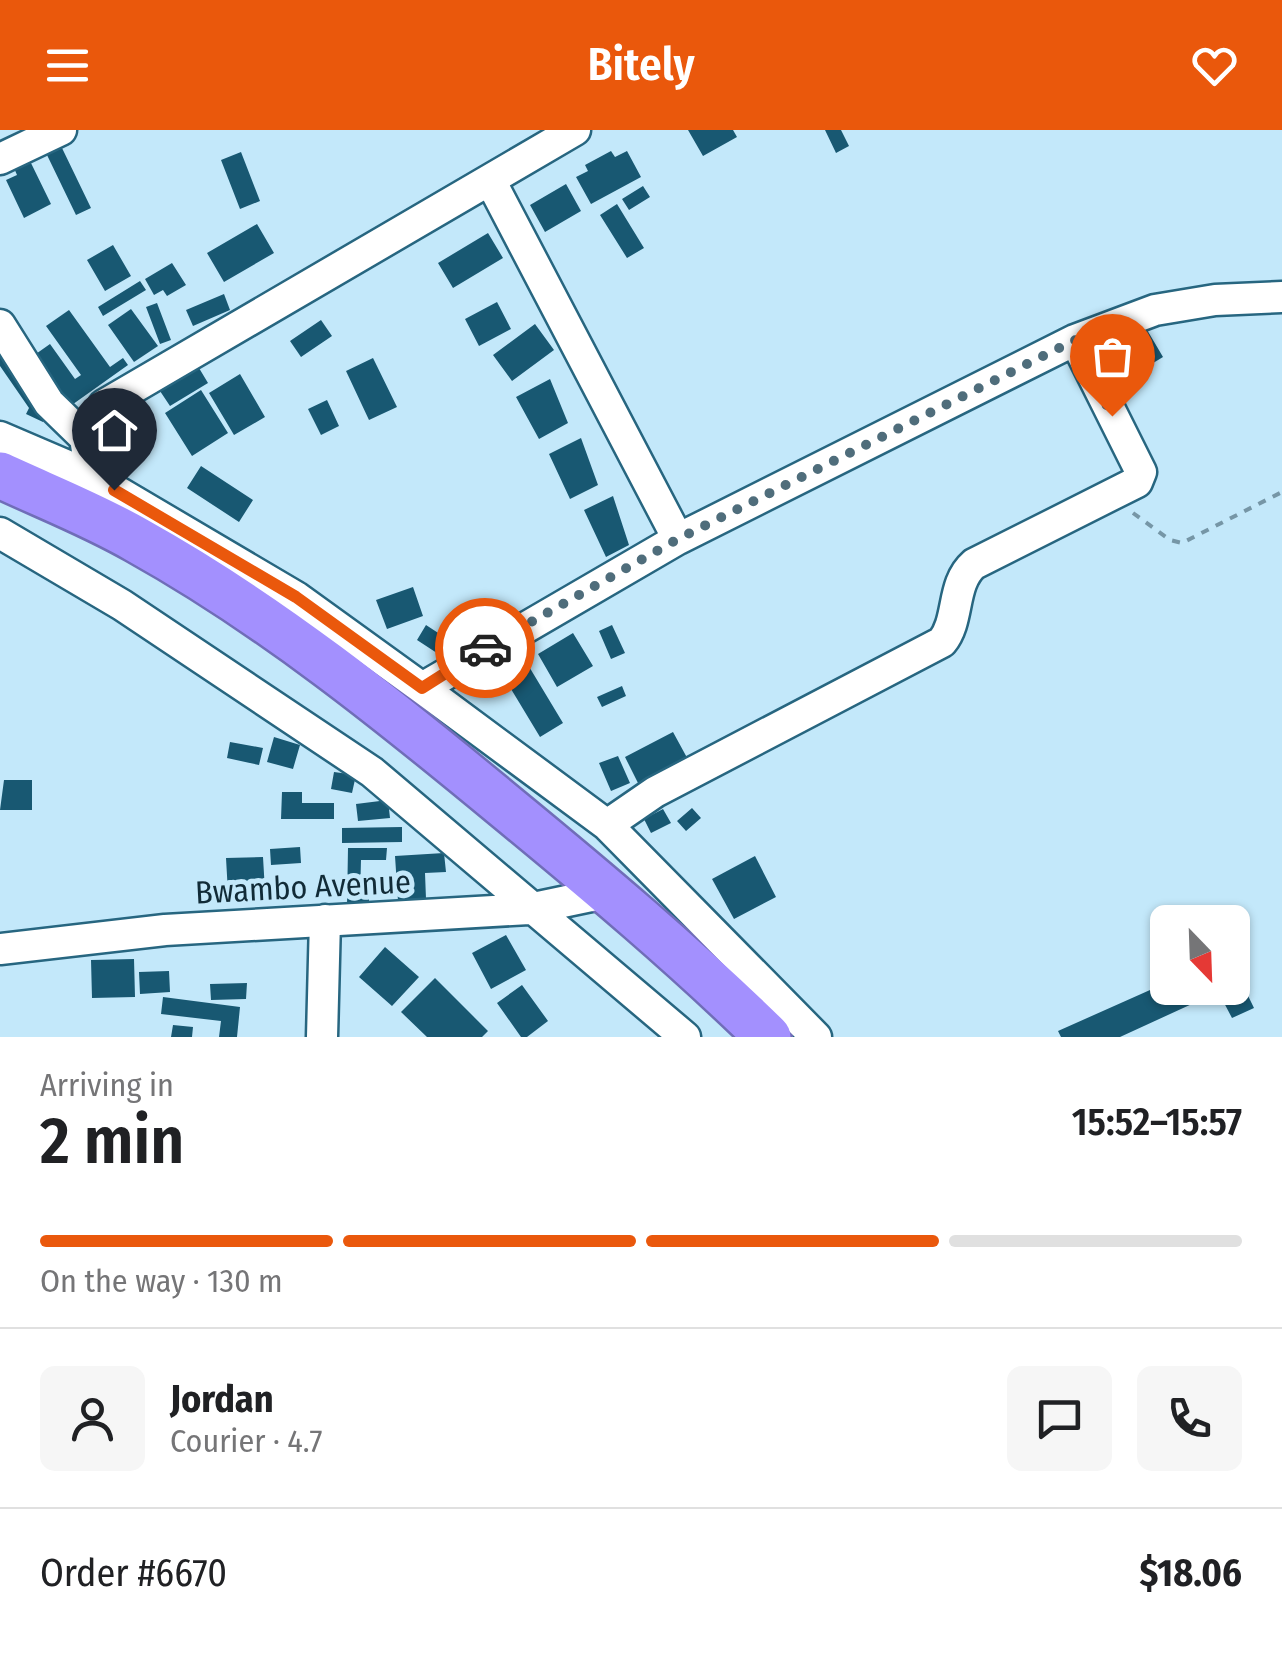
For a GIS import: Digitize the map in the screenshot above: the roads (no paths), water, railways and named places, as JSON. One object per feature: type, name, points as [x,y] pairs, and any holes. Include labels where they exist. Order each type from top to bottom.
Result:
[{"type":"highway","points":[[0,475],[136,539],[280,630],[387,709],[610,892],[686,957],[768,1037]]},
{"type":"street","points":[[0,159],[61,130]]},
{"type":"street","points":[[85,438],[104,406],[574,130]]},
{"type":"street","points":[[490,180],[678,539]]},
{"type":"street","points":[[422,688],[678,539],[1075,340],[1155,310],[1215,300],[1282,297]]},
{"type":"street","points":[[0,325],[49,403],[85,438],[91,476]]},
{"type":"street","points":[[607,825],[655,792],[942,642],[949,633],[962,581],[974,564],[1137,482],[1141,472],[1075,340]]},
{"type":"street","points":[[0,436],[91,476],[296,597],[422,688],[607,825],[816,1037]]},
{"type":"street","points":[[0,532],[122,605],[372,772],[529,910],[685,1037]]},
{"type":"street","name":"Bwambo Avenue","points":[[0,949],[165,930],[529,910],[610,892]]},
{"type":"street","points":[[322,1037],[325,920]]}]
